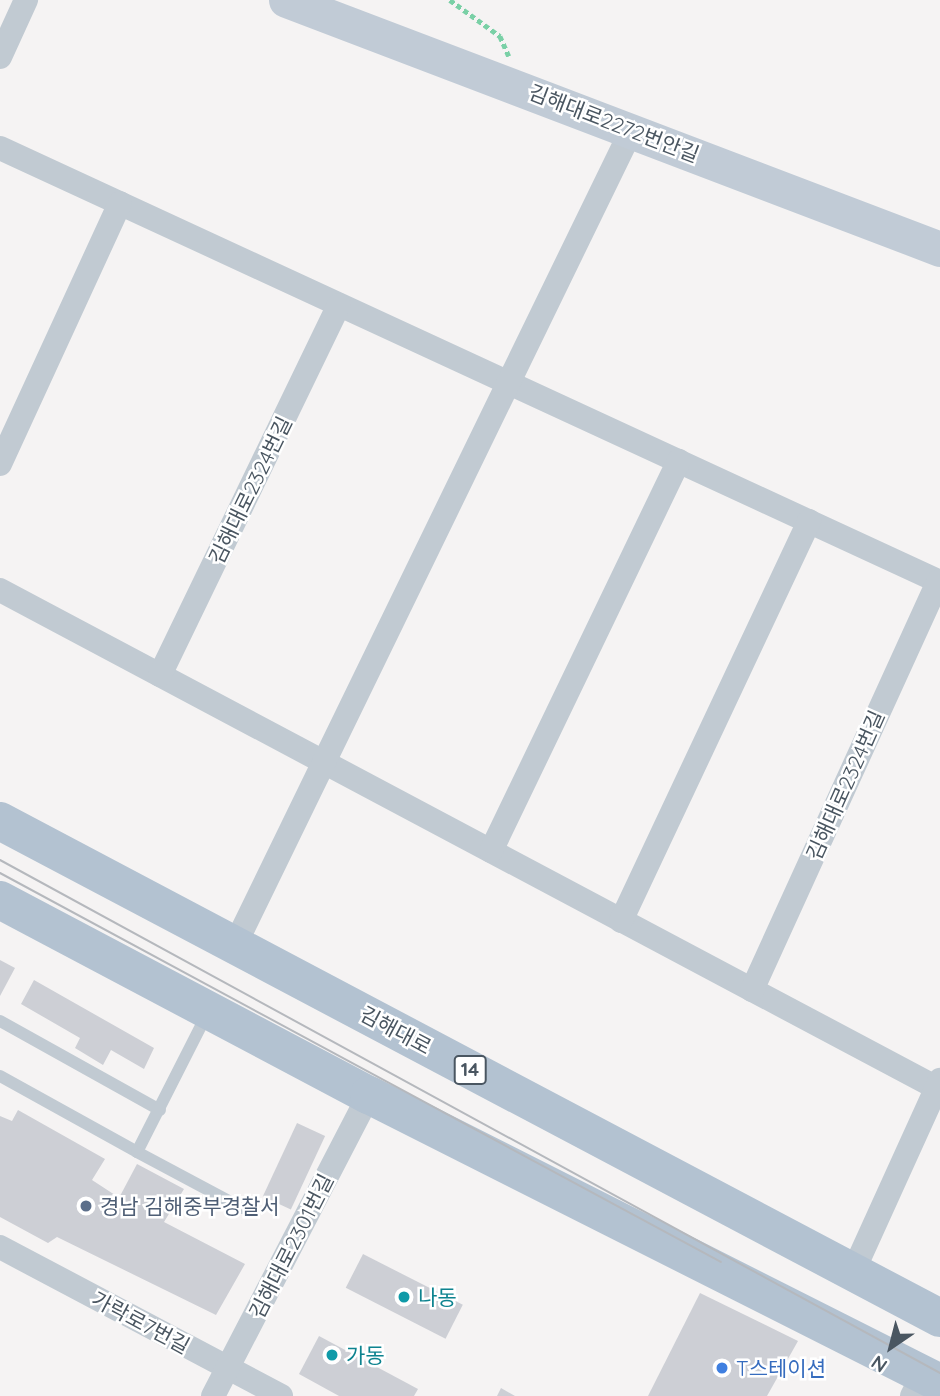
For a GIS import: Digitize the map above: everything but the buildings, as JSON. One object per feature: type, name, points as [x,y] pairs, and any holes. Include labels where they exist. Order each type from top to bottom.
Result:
[{"type":"main road","name":"김해대로2272번안길","points":[[286,0],[632,129],[940,249]]},
{"type":"main road","name":"김해대로","points":[[0,821],[940,1318]]},
{"type":"main road","points":[[0,900],[369,1096],[925,1384]]},
{"type":"street","points":[[0,57],[26,0]]},
{"type":"street","points":[[235,945],[326,763],[632,129]]},
{"type":"street","name":"김해대로2324번길","points":[[0,148],[939,581],[752,990]]},
{"type":"street","points":[[0,464],[120,203]]},
{"type":"street","name":"김해대로2324번길","points":[[160,676],[339,304]]},
{"type":"street","points":[[491,851],[679,461]]},
{"type":"street","points":[[621,921],[809,522]]},
{"type":"street","points":[[0,590],[752,990],[938,1084],[853,1272]]},
{"type":"street","name":"김해대로2301번길","points":[[213,1396],[369,1096]]},
{"type":"street","name":"가락로7번길","points":[[0,1247],[281,1396]]},
{"type":"lane","points":[[137,1152],[209,1011]]},
{"type":"lane","points":[[0,1021],[160,1110]]},
{"type":"lane","points":[[0,1076],[242,1208]]},
{"type":"path","points":[[450,0],[500,36],[524,89]]},
{"type":"tram line","points":[[0,860],[940,1373]]},
{"type":"tram line","points":[[0,873],[721,1262]]},
{"type":"place","name":"경남 김해중부경찰서","points":[[86,1206]]},
{"type":"place","name":"나동","points":[[404,1297]]},
{"type":"place","name":"가동","points":[[332,1355]]},
{"type":"place","name":"T스테이션","points":[[722,1368]]}]
